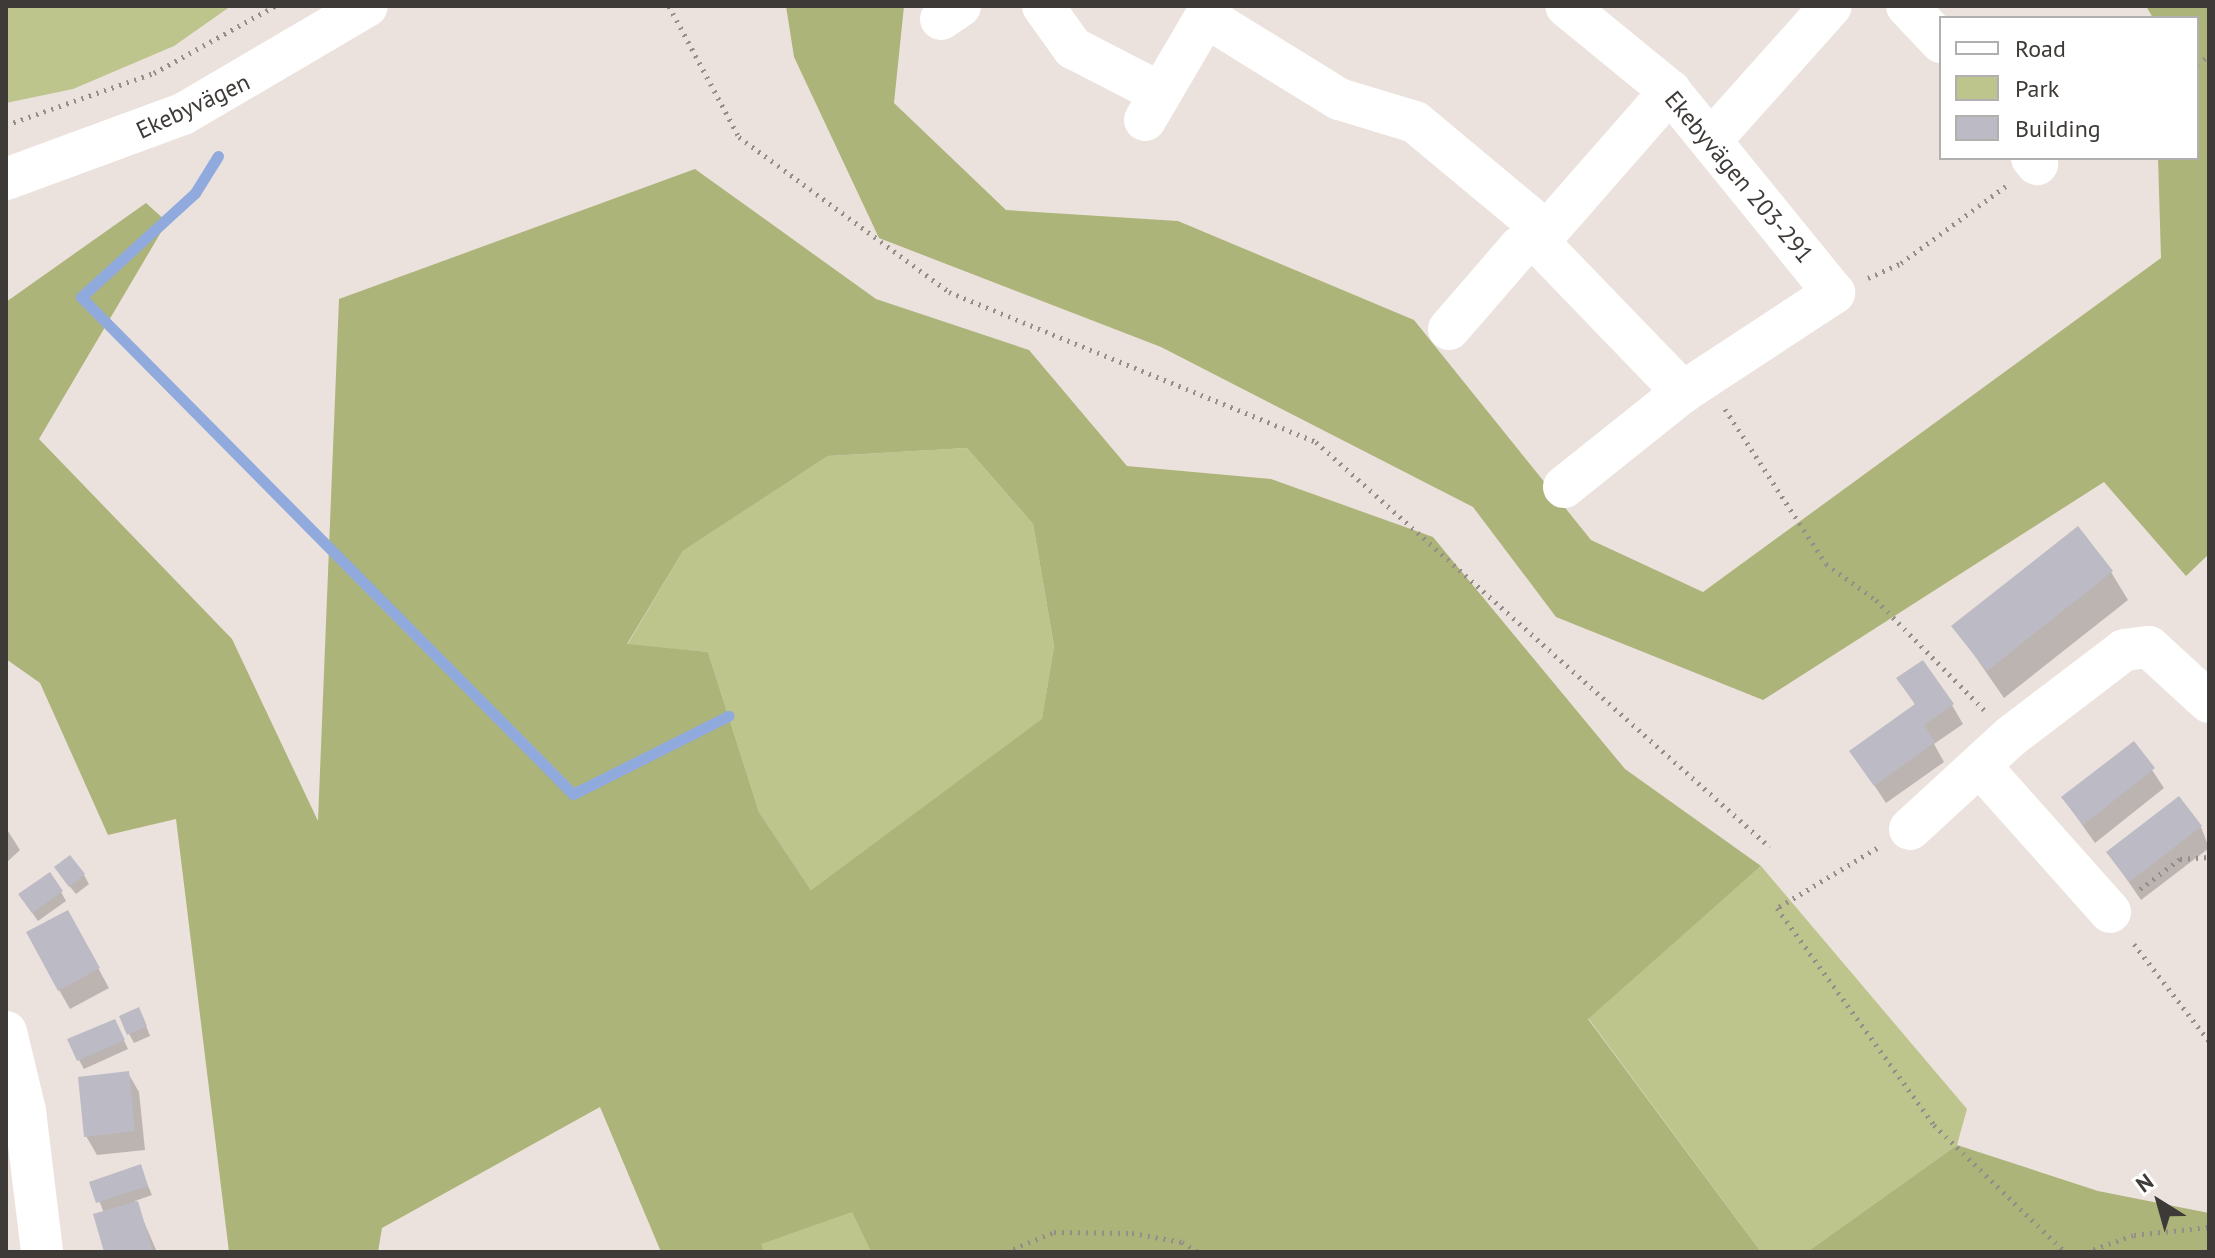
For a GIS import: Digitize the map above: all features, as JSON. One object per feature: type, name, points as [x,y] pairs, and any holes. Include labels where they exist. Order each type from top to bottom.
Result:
[{"type":"street","name":"Ekebyvägen","points":[[6,179],[183,114],[367,6]]},
{"type":"street","points":[[1043,6],[1073,48],[1152,107],[1209,11],[1339,99],[1415,122],[1543,237],[1693,385]]},
{"type":"street","name":"Ekebyvägen 203-291","points":[[1566,6],[1670,91],[1834,293]]},
{"type":"street","points":[[1712,139],[1831,6]]},
{"type":"street","points":[[1907,6],[1939,40]]},
{"type":"street","points":[[1449,329],[1520,247],[1543,237],[1670,91]]},
{"type":"street","points":[[1564,487],[1693,385],[1834,293]]},
{"type":"street","points":[[1910,829],[1981,767],[2010,737],[2124,650],[2149,647],[2209,702]]},
{"type":"street","points":[[1981,767],[2110,912]]},
{"type":"street","points":[[6,1032],[25,1111],[42,1252]]},
{"type":"path","points":[[6,125],[154,73],[275,6]]},
{"type":"path","points":[[669,6],[739,137],[949,292],[1316,442],[1770,847]]},
{"type":"path","points":[[1834,293],[1901,263],[2034,161]]},
{"type":"path","points":[[1693,385],[1779,481],[1826,564],[1876,600],[2010,737]]},
{"type":"path","points":[[1910,829],[1777,908],[1934,1125],[2065,1252]]},
{"type":"path","points":[[2209,857],[2180,859],[2110,912],[2209,1041]]},
{"type":"path","points":[[2086,1252],[2134,1235],[2209,1227]]},
{"type":"path","points":[[1006,1252],[1054,1232],[1132,1233],[1182,1242],[1198,1252]]},
{"type":"green space","points":[[6,6],[231,6],[174,46],[73,89],[6,103]]},
{"type":"green space","points":[[786,6],[904,6],[894,103],[1006,210],[1178,221],[1414,320],[1591,540],[1703,592],[2161,258],[2158,160],[2199,160],[2199,16],[2152,16],[2146,6],[2209,6],[2209,554],[2186,576],[2104,482],[1763,700],[1556,617],[1473,507],[1161,347],[879,238],[794,57]]},
{"type":"green space","points":[[695,169],[876,299],[1029,350],[1127,466],[1271,479],[1433,537],[1625,769],[1761,866],[1588,1019],[1761,1252],[871,1252],[852,1212],[761,1244],[764,1252],[661,1252],[600,1107],[382,1228],[378,1252],[229,1252],[176,819],[108,835],[40,683],[6,659],[6,302],[146,203],[167,222],[39,439],[232,639],[318,821],[339,299]],"holes":[[[967,448],[1033,524],[1054,646],[1042,719],[811,890],[759,812],[708,652],[627,644],[683,551],[828,456]]]},
{"type":"green space","points":[[967,448],[1033,524],[1054,646],[1042,720],[811,890],[759,812],[708,652],[627,645],[683,551],[828,456]]},
{"type":"green space","points":[[1761,866],[1967,1109],[1957,1145],[1807,1252],[1761,1252],[1588,1018]]},
{"type":"green space","points":[[1957,1145],[2098,1191],[2209,1213],[2209,1252],[1807,1252]]},
{"type":"green space","points":[[852,1211],[871,1252],[764,1252],[760,1244]]},
{"type":"building","points":[[2078,526],[2113,571],[1987,671],[1951,626]]},
{"type":"building","points":[[1923,660],[1954,704],[1924,725],[1935,742],[1874,786],[1849,751],[1915,704],[1896,678]]},
{"type":"building","points":[[2134,741],[2155,768],[2083,825],[2061,797]]},
{"type":"building","points":[[2179,796],[2202,826],[2129,882],[2106,852]]},
{"type":"building","points":[[70,855],[85,874],[69,887],[54,867]]},
{"type":"building","points":[[50,872],[63,891],[32,913],[18,894]]},
{"type":"building","points":[[68,910],[100,968],[58,991],[26,932]]},
{"type":"building","points":[[139,1007],[147,1026],[127,1035],[119,1016]]},
{"type":"building","points":[[115,1019],[125,1040],[77,1061],[67,1039]]},
{"type":"building","points":[[129,1071],[135,1131],[84,1137],[78,1077]]},
{"type":"building","points":[[141,1164],[148,1186],[96,1203],[89,1182]]},
{"type":"building","points":[[138,1201],[153,1252],[104,1252],[93,1214]]},
{"type":"waterway","points":[[218,156],[195,193],[81,297],[573,794],[728,716]]}]
